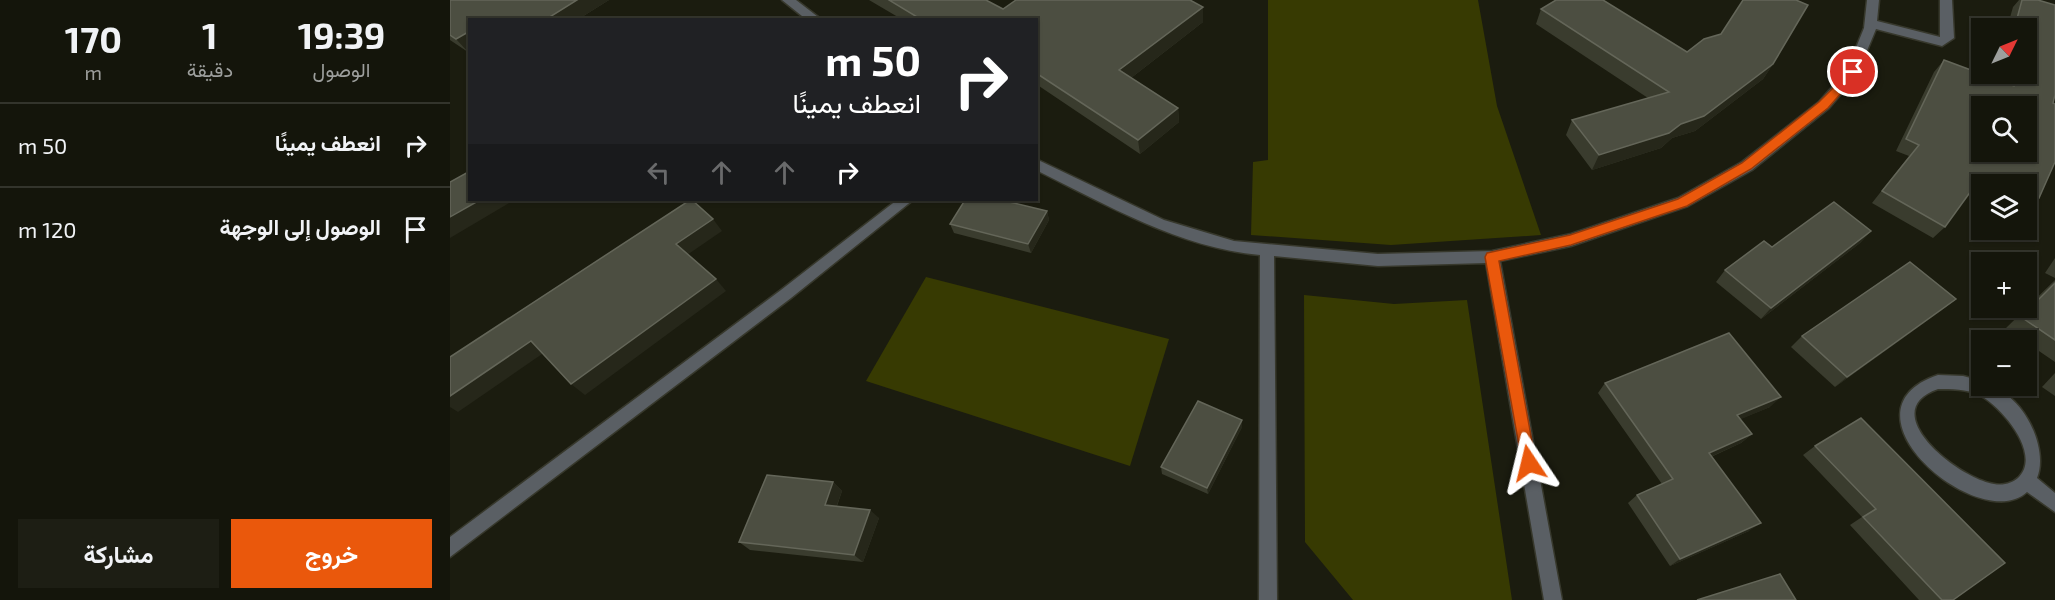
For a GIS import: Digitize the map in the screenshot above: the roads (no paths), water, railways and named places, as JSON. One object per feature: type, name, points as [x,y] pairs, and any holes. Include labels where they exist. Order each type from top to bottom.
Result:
[{"type":"street","points":[[788,0],[813,18]]},
{"type":"street","points":[[1038,165],[1160,224],[1234,247],[1378,260],[1492,257],[1571,240],[1683,202],[1747,166],[1831,97],[1853,72],[1871,24],[1873,0]]},
{"type":"street","points":[[1871,24],[1942,42],[1948,38],[1946,0]]},
{"type":"street","points":[[450,548],[786,294],[905,201]]},
{"type":"street","points":[[1267,251],[1268,600]]},
{"type":"street","points":[[1492,257],[1553,600]]},
{"type":"street","points":[[1938,382],[1961,382],[1986,390],[2010,406],[2029,426],[2040,447],[2040,468],[2031,484],[2012,492],[1987,492],[1960,482],[1936,466],[1918,445],[1909,423],[1910,403],[1920,389],[1938,382]]},
{"type":"street","points":[[2031,484],[2055,504]]}]
